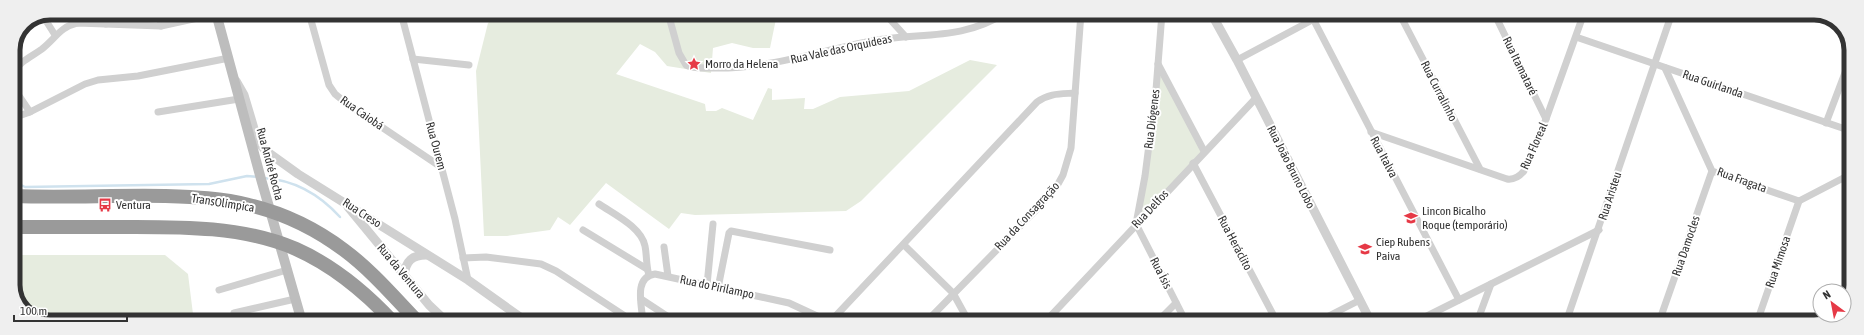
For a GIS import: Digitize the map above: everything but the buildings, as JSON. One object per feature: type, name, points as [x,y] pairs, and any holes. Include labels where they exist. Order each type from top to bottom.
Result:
[{"type":"highway","name":"TransOlímpica","points":[[20,196],[184,196],[215,199],[249,205],[286,217],[307,227],[345,251],[366,269],[412,315]]},
{"type":"highway","points":[[20,226],[153,227],[214,230],[258,236],[296,249],[332,270],[363,293],[386,315]]},
{"type":"main road","name":"Rua André Rocha","points":[[218,20],[258,170],[300,315]]},
{"type":"street","points":[[106,20],[106,24]]},
{"type":"street","points":[[160,20],[161,26]]},
{"type":"street","points":[[20,64],[41,49],[64,27],[77,23],[161,26],[186,20]]},
{"type":"street","name":"Rua Caiobá","points":[[311,20],[329,85],[335,94],[441,167]]},
{"type":"street","name":"Rua Ourem","points":[[403,20],[441,167],[468,280]]},
{"type":"street","name":"Rua Vale das Orquideas","points":[[670,20],[682,61],[686,65],[698,68],[735,68],[779,62],[859,43],[964,31],[983,25],[992,20]]},
{"type":"street","points":[[891,20],[906,37]]},
{"type":"street","name":"Rua da Consagração","points":[[932,315],[952,293],[1037,209],[1058,184],[1063,175],[1071,148],[1080,20]]},
{"type":"street","name":"Rua Diógenes","points":[[1136,224],[1144,176],[1158,64],[1161,20]]},
{"type":"street","name":"Rua João Bruno Lobo","points":[[1215,20],[1237,60],[1368,315]]},
{"type":"street","points":[[1237,60],[1305,20]]},
{"type":"street","name":"Rua Italva","points":[[1314,20],[1459,300]]},
{"type":"street","name":"Rua Curralinho","points":[[1403,20],[1480,169]]},
{"type":"street","name":"Rua Itamataré","points":[[1497,20],[1546,119]]},
{"type":"street","name":"Rua Floreal","points":[[1371,132],[1507,179],[1512,179],[1519,176],[1524,172],[1546,119],[1582,20]]},
{"type":"street","name":"Rua Aristeu","points":[[1429,315],[1599,230],[1670,20]]},
{"type":"street","points":[[46,21],[55,35]]},
{"type":"street","name":"Rua Guirlanda","points":[[1576,37],[1844,128]]},
{"type":"street","points":[[20,116],[85,84],[98,80],[138,76],[228,58]]},
{"type":"street","points":[[413,59],[469,65]]},
{"type":"street","points":[[1158,64],[1204,151]]},
{"type":"street","name":"Rua Fragata","points":[[1665,68],[1712,171],[1799,201]]},
{"type":"street","points":[[1826,122],[1844,75]]},
{"type":"street","name":"Rua Creso","points":[[234,76],[244,94],[255,132],[266,151],[298,174],[342,200],[426,255],[468,280],[517,315]]},
{"type":"street","points":[[837,315],[904,246],[1037,102],[1053,94],[1075,93]]},
{"type":"street","points":[[20,97],[30,112]]},
{"type":"street","name":"Rua Delfos","points":[[1052,315],[1204,151],[1256,98]]},
{"type":"street","points":[[158,112],[240,99]]},
{"type":"street","name":"Rua Heráclito","points":[[1193,163],[1273,315]]},
{"type":"street","name":"Rua Damocles","points":[[1661,315],[1712,171]]},
{"type":"street","points":[[1799,201],[1844,178]]},
{"type":"street","name":"Rua da Ventura","points":[[342,200],[429,305],[440,315]]},
{"type":"street","name":"Rua Mimosa","points":[[1759,315],[1799,201]]},
{"type":"street","points":[[599,204],[638,232],[645,246],[648,272],[642,282],[641,299],[642,315]]},
{"type":"street","points":[[707,285],[713,224]]},
{"type":"street","name":"Rua Ísis","points":[[1136,224],[1182,315]]},
{"type":"street","points":[[583,230],[648,272]]},
{"type":"street","points":[[1569,315],[1599,230]]},
{"type":"street","points":[[718,288],[729,233],[731,231],[830,250]]},
{"type":"street","points":[[904,246],[952,293],[964,315]]},
{"type":"street","points":[[664,247],[668,276]]},
{"type":"street","points":[[404,275],[407,262],[413,257],[426,255]]},
{"type":"street","points":[[463,258],[486,257],[541,264],[556,271],[623,315]]},
{"type":"street","points":[[219,290],[287,270]]},
{"type":"street","name":"Rua do Pirilampo","points":[[648,272],[789,303],[815,315]]},
{"type":"street","points":[[1480,315],[1491,284]]},
{"type":"street","points":[[234,313],[295,299]]},
{"type":"street","points":[[641,299],[665,315]]},
{"type":"street","points":[[1331,315],[1360,300]]},
{"type":"street","points":[[1164,315],[1176,303]]},
{"type":"shaded area","points":[[491,20],[766,20],[769,22],[776,20],[770,48],[753,48],[732,43],[713,48],[711,73],[667,66],[655,52],[640,44],[616,74],[705,104],[706,111],[716,111],[722,108],[753,120],[768,88],[772,89],[772,100],[805,98],[804,109],[813,109],[840,97],[909,91],[970,60],[997,65],[861,201],[846,211],[695,215],[681,213],[669,229],[606,183],[570,225],[558,217],[550,230],[507,236],[484,236],[476,71],[488,23]]},
{"type":"shaded area","points":[[1158,64],[1204,151],[1136,224]]},
{"type":"shaded area","points":[[20,255],[165,255],[188,274],[193,315],[46,315],[30,308],[22,297],[20,287]]},
{"type":"waterway","points":[[20,184],[25,187],[209,184],[247,176],[259,177]]},
{"type":"waterway","points":[[264,178],[286,182],[306,190],[324,202],[340,217]]},
{"type":"place","name":"Morro da Helena","points":[[694,64]]},
{"type":"place","name":"Ventura","points":[[105,205]]},
{"type":"place","name":"Lincon Bicalho Roque (temporário)","points":[[1411,218]]},
{"type":"place","name":"Ciep Rubens Paiva","points":[[1365,249]]}]
